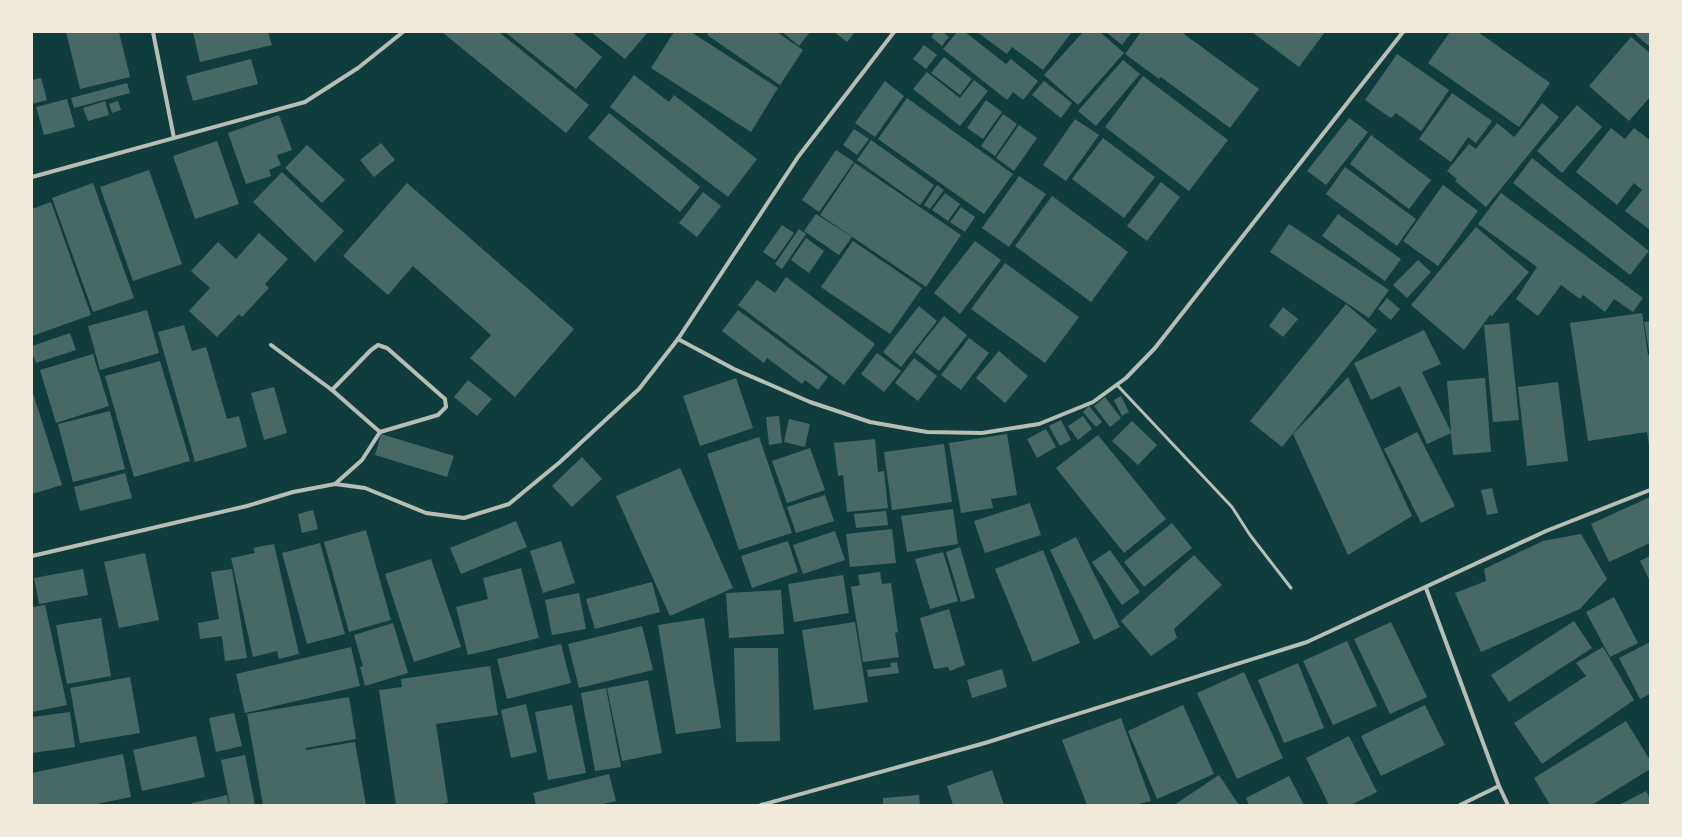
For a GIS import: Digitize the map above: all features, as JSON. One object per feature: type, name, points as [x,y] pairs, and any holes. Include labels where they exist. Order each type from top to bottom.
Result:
[{"type":"street","points":[[153,32],[174,138]]},
{"type":"street","points":[[32,177],[305,102],[358,68],[403,32]]},
{"type":"street","points":[[32,556],[247,506],[293,492],[335,484],[365,488],[426,513],[464,518],[509,504],[560,462],[638,389],[678,339],[798,157],[894,32]]},
{"type":"street","points":[[678,339],[734,369],[810,402],[870,422],[927,432],[982,433],[1039,424],[1093,402],[1126,378],[1155,348],[1403,32]]},
{"type":"street","points":[[271,345],[332,390],[380,432]]},
{"type":"street","points":[[332,390],[371,350],[378,345],[387,348],[445,399],[446,407],[438,416],[380,432],[362,460],[335,484]]},
{"type":"street","points":[[761,805],[985,744],[1307,642],[1546,531],[1650,490]]},
{"type":"street","points":[[1426,588],[1499,786],[1508,805]]},
{"type":"street","points":[[1460,805],[1499,786]]},
{"type":"lane","points":[[1117,385],[1232,507],[1250,535],[1291,588]]},
{"type":"building","points":[[66,32],[119,32],[130,77],[80,89]]},
{"type":"building","points":[[193,32],[268,32],[272,45],[200,62]]},
{"type":"building","points":[[442,32],[499,32],[589,105],[566,133]]},
{"type":"building","points":[[505,32],[572,32],[602,57],[576,89]]},
{"type":"building","points":[[591,32],[648,32],[625,59]]},
{"type":"building","points":[[674,32],[691,32],[778,88],[751,132],[651,68]]},
{"type":"building","points":[[709,32],[777,32],[803,50],[780,85],[707,35]]},
{"type":"building","points":[[782,32],[810,32],[799,46]]},
{"type":"building","points":[[834,32],[855,32],[847,42]]},
{"type":"building","points":[[935,32],[943,32],[949,37],[942,46],[931,37]]},
{"type":"building","points":[[957,32],[965,32],[1006,64],[1011,59],[1038,81],[1023,100],[1013,92],[1007,100],[943,49]]},
{"type":"building","points":[[977,32],[1072,32],[1043,70],[1012,47],[1007,54]]},
{"type":"building","points":[[1083,32],[1100,32],[1124,53],[1078,105],[1044,75]]},
{"type":"building","points":[[1106,32],[1132,32],[1122,45]]},
{"type":"building","points":[[1141,32],[1186,32],[1184,34],[1259,89],[1230,128],[1161,77],[1159,79],[1125,54]]},
{"type":"building","points":[[1252,32],[1325,32],[1299,67]]},
{"type":"building","points":[[1450,32],[1478,32],[1550,83],[1519,127],[1428,63]]},
{"type":"building","points":[[1636,32],[1650,32],[1650,47],[1635,34]]},
{"type":"building","points":[[1631,37],[1650,53],[1650,97],[1629,121],[1589,86]]},
{"type":"building","points":[[924,45],[937,55],[926,69],[913,59]]},
{"type":"building","points":[[1397,54],[1449,90],[1421,131],[1396,113],[1391,118],[1365,100]]},
{"type":"building","points":[[944,57],[972,79],[960,95],[931,73]]},
{"type":"building","points":[[251,59],[258,84],[193,101],[186,76]]},
{"type":"building","points":[[1123,60],[1140,74],[1096,126],[1078,111]]},
{"type":"building","points":[[927,72],[960,98],[974,80],[988,91],[960,126],[913,89]]},
{"type":"building","points":[[634,75],[669,102],[674,95],[757,159],[728,197],[610,107]]},
{"type":"building","points":[[1143,76],[1228,140],[1189,191],[1105,127]]},
{"type":"building","points":[[41,78],[47,100],[32,104],[32,80]]},
{"type":"building","points":[[885,81],[904,96],[875,137],[855,123]]},
{"type":"building","points":[[1044,81],[1072,103],[1061,118],[1032,95]]},
{"type":"building","points":[[127,83],[130,93],[74,108],[71,98]]},
{"type":"building","points":[[1452,93],[1492,121],[1476,143],[1468,137],[1451,162],[1419,139]]},
{"type":"building","points":[[907,98],[1013,174],[984,214],[878,139]]},
{"type":"building","points":[[67,99],[75,127],[44,135],[36,107]]},
{"type":"building","points":[[986,100],[1002,112],[983,139],[967,128]]},
{"type":"building","points":[[105,101],[109,115],[88,121],[83,108]]},
{"type":"building","points":[[118,101],[121,110],[112,113],[109,104]]},
{"type":"building","points":[[1542,103],[1559,117],[1486,207],[1455,181],[1457,179],[1447,171],[1469,144],[1476,149],[1497,123],[1514,137]]},
{"type":"building","points":[[1577,105],[1602,127],[1562,173],[1537,151]]},
{"type":"building","points":[[609,113],[700,187],[680,212],[588,138]]},
{"type":"building","points":[[1003,114],[1017,124],[995,156],[981,146]]},
{"type":"building","points":[[279,115],[292,150],[277,155],[281,165],[269,170],[271,176],[246,184],[228,133]]},
{"type":"building","points":[[1349,118],[1368,132],[1326,185],[1307,171]]},
{"type":"building","points":[[1075,119],[1099,135],[1066,181],[1043,165]]},
{"type":"building","points":[[1019,125],[1037,138],[1014,171],[996,158]]},
{"type":"building","points":[[1611,128],[1625,139],[1634,128],[1650,140],[1650,230],[1625,211],[1642,190],[1634,183],[1617,205],[1576,172]]},
{"type":"building","points":[[854,129],[869,139],[857,155],[843,145]]},
{"type":"building","points":[[1371,135],[1431,180],[1409,209],[1350,164]]},
{"type":"building","points":[[1103,138],[1155,177],[1124,218],[1072,179]]},
{"type":"building","points":[[871,140],[934,185],[920,205],[857,160]]},
{"type":"building","points":[[217,141],[239,204],[195,219],[173,156]]},
{"type":"building","points":[[381,143],[395,160],[374,177],[360,160]]},
{"type":"building","points":[[307,145],[345,180],[322,203],[285,168]]},
{"type":"building","points":[[836,150],[854,162],[819,212],[802,200]]},
{"type":"building","points":[[1532,158],[1649,251],[1630,275],[1513,183]]},
{"type":"building","points":[[855,163],[961,235],[926,287],[820,215]]},
{"type":"building","points":[[1345,167],[1416,219],[1397,246],[1326,194]]},
{"type":"building","points":[[149,170],[182,264],[133,281],[100,187]]},
{"type":"building","points":[[282,172],[344,231],[315,262],[253,202]]},
{"type":"building","points":[[1019,176],[1046,194],[1009,247],[982,228]]},
{"type":"building","points":[[1161,182],[1180,197],[1147,241],[1127,226]]},
{"type":"building","points":[[93,183],[134,298],[93,312],[52,198]]},
{"type":"building","points":[[407,183],[574,329],[515,397],[470,358],[491,335],[413,266],[388,295],[343,256]]},
{"type":"building","points":[[937,185],[944,190],[930,209],[924,205]]},
{"type":"building","points":[[1443,185],[1478,211],[1438,266],[1403,241]]},
{"type":"building","points":[[703,192],[721,206],[697,237],[679,223]]},
{"type":"building","points":[[945,193],[960,204],[948,221],[932,210]]},
{"type":"building","points":[[1501,193],[1643,298],[1633,312],[1614,299],[1605,312],[1583,295],[1580,299],[1561,285],[1538,316],[1516,299],[1537,267],[1478,224]]},
{"type":"building","points":[[1052,196],[1128,252],[1091,302],[1015,246]]},
{"type":"building","points":[[51,202],[91,315],[32,336],[32,209]]},
{"type":"building","points":[[961,207],[975,217],[965,232],[950,222]]},
{"type":"building","points":[[816,214],[852,237],[839,255],[804,231]]},
{"type":"building","points":[[1338,214],[1401,259],[1385,281],[1322,236]]},
{"type":"building","points":[[1289,224],[1389,290],[1369,318],[1270,252]]},
{"type":"building","points":[[782,225],[794,233],[775,260],[763,252]]},
{"type":"building","points":[[1476,227],[1529,272],[1492,316],[1490,315],[1464,350],[1411,305]]},
{"type":"building","points":[[799,229],[806,234],[782,269],[775,264]]},
{"type":"building","points":[[259,233],[288,259],[265,284],[269,288],[242,317],[239,314],[217,337],[189,311],[210,288],[191,271],[218,242],[236,259]]},
{"type":"building","points":[[806,238],[824,251],[809,273],[791,260]]},
{"type":"building","points":[[853,241],[922,288],[890,334],[821,287]]},
{"type":"building","points":[[975,241],[1001,260],[960,314],[934,293]]},
{"type":"building","points":[[1418,260],[1431,272],[1407,298],[1393,285]]},
{"type":"building","points":[[1005,263],[1079,317],[1045,363],[971,309]]},
{"type":"building","points":[[786,277],[875,344],[844,385],[738,305],[757,280],[775,293]]},
{"type":"building","points":[[1387,298],[1400,309],[1391,320],[1378,309]]},
{"type":"building","points":[[1346,304],[1377,330],[1282,447],[1250,421]]},
{"type":"building","points":[[919,306],[937,321],[901,367],[883,352]]},
{"type":"building","points":[[1283,307],[1298,319],[1283,337],[1269,326]]},
{"type":"building","points":[[147,310],[159,353],[100,370],[88,326]]},
{"type":"building","points":[[738,310],[828,377],[818,390],[805,380],[802,384],[767,358],[764,363],[722,331]]},
{"type":"building","points":[[1642,313],[1648,355],[1650,355],[1650,444],[1647,432],[1588,441],[1570,323]]},
{"type":"building","points":[[944,316],[967,335],[939,371],[915,352]]},
{"type":"building","points":[[1650,321],[1650,350],[1649,351],[1644,322]]},
{"type":"building","points":[[1509,323],[1519,420],[1493,422],[1484,325]]},
{"type":"building","points":[[184,325],[192,351],[206,347],[227,419],[239,416],[247,447],[195,462],[158,332]]},
{"type":"building","points":[[1424,330],[1441,364],[1422,372],[1451,432],[1447,381],[1485,378],[1491,452],[1453,455],[1451,433],[1427,444],[1400,386],[1371,400],[1354,363]]},
{"type":"building","points":[[70,333],[76,350],[36,363],[32,352],[32,346]]},
{"type":"building","points":[[969,338],[989,353],[961,390],[941,375]]},
{"type":"building","points":[[999,351],[1028,376],[1005,403],[976,378]]},
{"type":"building","points":[[877,353],[901,371],[884,392],[861,374]]},
{"type":"building","points":[[93,354],[109,406],[56,423],[40,370]]},
{"type":"building","points":[[914,358],[937,376],[918,401],[895,383]]},
{"type":"building","points":[[160,361],[190,461],[134,477],[105,376]]},
{"type":"building","points":[[1348,377],[1412,516],[1348,555],[1293,434]]},
{"type":"building","points":[[736,378],[753,428],[700,446],[683,396]]},
{"type":"building","points":[[468,380],[492,399],[477,416],[454,397]]},
{"type":"building","points":[[1558,382],[1568,461],[1527,466],[1518,387]]},
{"type":"building","points":[[274,387],[287,433],[264,440],[251,393]]},
{"type":"building","points":[[32,390],[62,485],[32,494]]},
{"type":"building","points":[[1121,396],[1129,412],[1122,416],[1114,400]]},
{"type":"building","points":[[1105,397],[1121,418],[1110,427],[1094,406]]},
{"type":"building","points":[[1089,406],[1102,422],[1096,427],[1083,412]]},
{"type":"building","points":[[110,411],[125,469],[73,482],[58,424]]},
{"type":"building","points":[[779,416],[782,443],[769,445],[766,417]]},
{"type":"building","points":[[1083,416],[1092,429],[1078,440],[1068,426]]},
{"type":"building","points":[[789,419],[810,424],[805,447],[784,442]]},
{"type":"building","points":[[1061,420],[1071,440],[1060,446],[1049,426]]},
{"type":"building","points":[[1132,421],[1157,445],[1138,465],[1112,441]]},
{"type":"building","points":[[1046,429],[1056,447],[1037,458],[1027,439]]},
{"type":"building","points":[[1417,432],[1455,506],[1421,523],[1384,449]]},
{"type":"building","points":[[381,434],[454,456],[447,477],[375,455]]},
{"type":"building","points":[[1007,434],[1017,495],[991,499],[993,508],[961,513],[949,443]]},
{"type":"building","points":[[1098,435],[1166,519],[1124,553],[1056,468]]},
{"type":"building","points":[[759,437],[792,533],[739,550],[707,454]]},
{"type":"building","points":[[875,439],[878,472],[884,471],[888,508],[847,512],[843,475],[838,476],[834,443]]},
{"type":"building","points":[[944,444],[952,502],[892,510],[884,452]]},
{"type":"building","points":[[810,448],[825,490],[787,503],[772,461]]},
{"type":"building","points":[[582,457],[602,479],[572,507],[552,486]]},
{"type":"building","points":[[680,468],[733,588],[670,616],[616,496]]},
{"type":"building","points":[[125,473],[132,498],[80,511],[74,487]]},
{"type":"building","points":[[1492,488],[1498,513],[1487,515],[1481,490]]},
{"type":"building","points":[[825,495],[834,521],[796,533],[787,507]]},
{"type":"building","points":[[1650,497],[1650,543],[1609,562],[1591,524]]},
{"type":"building","points":[[1030,503],[1041,535],[985,553],[974,521]]},
{"type":"building","points":[[953,509],[958,544],[907,552],[901,516]]},
{"type":"building","points":[[313,510],[318,529],[302,533],[298,514]]},
{"type":"building","points":[[886,511],[888,525],[856,528],[854,514]]},
{"type":"building","points":[[516,521],[527,547],[461,574],[450,548]]},
{"type":"building","points":[[1172,523],[1192,548],[1144,587],[1124,562]]},
{"type":"building","points":[[892,529],[896,563],[850,567],[846,534]]},
{"type":"building","points":[[366,530],[391,620],[349,632],[324,542]]},
{"type":"building","points":[[835,531],[845,560],[803,574],[793,545]]},
{"type":"building","points":[[1581,534],[1607,579],[1580,609],[1481,652],[1455,593],[1486,581],[1484,569],[1543,541]]},
{"type":"building","points":[[1076,537],[1120,627],[1094,640],[1050,550]]},
{"type":"building","points":[[561,541],[575,583],[543,593],[530,551]]},
{"type":"building","points":[[788,541],[798,572],[752,588],[741,556]]},
{"type":"building","points":[[320,543],[345,634],[307,644],[282,553]]},
{"type":"building","points":[[274,544],[299,654],[279,659],[277,651],[253,657],[231,558],[255,553],[253,548]]},
{"type":"building","points":[[960,547],[975,598],[961,602],[946,552]]},
{"type":"building","points":[[1043,550],[1080,643],[1033,662],[995,569]]},
{"type":"building","points":[[1110,550],[1140,592],[1122,605],[1092,562]]},
{"type":"building","points":[[943,552],[958,601],[930,609],[915,559]]},
{"type":"building","points":[[145,553],[159,620],[119,628],[104,562]]},
{"type":"building","points":[[1194,555],[1222,585],[1174,629],[1177,638],[1151,656],[1121,621]]},
{"type":"building","points":[[1650,556],[1650,581],[1640,561]]},
{"type":"building","points":[[431,559],[461,647],[414,662],[385,574]]},
{"type":"building","points":[[521,568],[539,638],[468,655],[456,607],[488,599],[483,578]]},
{"type":"building","points":[[83,569],[88,595],[39,604],[34,578]]},
{"type":"building","points":[[232,569],[247,658],[225,661],[222,636],[200,639],[198,623],[219,619],[211,572]]},
{"type":"building","points":[[880,572],[882,584],[891,583],[898,632],[895,633],[899,657],[863,662],[851,587],[860,585],[858,575]]},
{"type":"building","points":[[843,575],[849,613],[794,622],[788,584]]},
{"type":"building","points":[[652,582],[660,612],[595,629],[586,599]]},
{"type":"building","points":[[781,590],[784,634],[729,638],[726,593]]},
{"type":"building","points":[[579,593],[586,629],[552,635],[545,600]]},
{"type":"building","points":[[1614,597],[1638,643],[1610,657],[1586,612]]},
{"type":"building","points":[[45,605],[67,705],[32,712],[32,607]]},
{"type":"building","points":[[949,609],[965,665],[950,671],[948,667],[934,669],[920,618]]},
{"type":"building","points":[[101,618],[111,676],[67,684],[56,625]]},
{"type":"building","points":[[704,618],[721,728],[676,734],[658,625]]},
{"type":"building","points":[[1574,621],[1592,648],[1509,702],[1491,675]]},
{"type":"building","points":[[855,622],[868,702],[814,710],[802,630]]},
{"type":"building","points":[[1391,622],[1427,697],[1390,714],[1354,639]]},
{"type":"building","points":[[393,623],[408,673],[365,686],[360,667],[363,666],[354,635]]},
{"type":"building","points":[[642,626],[653,670],[579,688],[568,644]]},
{"type":"building","points":[[1347,641],[1377,706],[1333,725],[1303,661]]},
{"type":"building","points":[[1650,642],[1650,694],[1640,699],[1619,658]]},
{"type":"building","points":[[561,644],[571,683],[507,699],[497,659]]},
{"type":"building","points":[[351,647],[360,686],[245,713],[236,674]]},
{"type":"building","points":[[1603,647],[1634,700],[1542,764],[1514,723],[1586,676],[1576,663]]},
{"type":"building","points":[[734,648],[778,648],[780,741],[736,742]]},
{"type":"building","points":[[897,662],[899,673],[868,677],[867,670],[891,667],[890,663]]},
{"type":"building","points":[[1298,663],[1324,728],[1284,743],[1258,680]]},
{"type":"building","points":[[490,666],[498,715],[436,724],[448,803],[434,805],[396,805],[379,690],[402,687],[401,679]]},
{"type":"building","points":[[1002,669],[1007,687],[972,698],[967,680]]},
{"type":"building","points":[[1244,672],[1283,758],[1237,779],[1197,693]]},
{"type":"building","points":[[130,677],[140,733],[80,743],[70,688]]},
{"type":"building","points":[[648,680],[662,753],[622,761],[607,688]]},
{"type":"building","points":[[606,688],[621,767],[595,771],[581,693]]},
{"type":"building","points":[[349,697],[356,739],[306,748],[306,750],[355,742],[366,805],[263,805],[247,714]]},
{"type":"building","points":[[526,704],[537,752],[511,758],[501,710]]},
{"type":"building","points":[[572,705],[586,773],[548,780],[535,712]]},
{"type":"building","points":[[1183,705],[1214,774],[1157,799],[1128,731]]},
{"type":"building","points":[[1425,705],[1445,745],[1381,776],[1361,736]]},
{"type":"building","points":[[70,712],[75,747],[32,753],[32,717]]},
{"type":"building","points":[[234,713],[242,746],[216,752],[209,718]]},
{"type":"building","points":[[1121,718],[1151,801],[1135,805],[1087,805],[1062,740]]},
{"type":"building","points":[[1626,721],[1650,760],[1650,769],[1592,805],[1550,805],[1534,778]]},
{"type":"building","points":[[196,736],[205,777],[142,791],[133,750]]},
{"type":"building","points":[[1349,736],[1377,792],[1351,805],[1329,805],[1306,758]]},
{"type":"building","points":[[123,754],[131,797],[92,805],[32,805],[32,773]]},
{"type":"building","points":[[245,755],[255,805],[230,805],[221,760]]},
{"type":"building","points":[[992,770],[1004,805],[953,805],[947,786]]},
{"type":"building","points":[[609,774],[616,801],[599,805],[536,805],[533,793]]},
{"type":"building","points":[[1219,775],[1239,805],[1174,805]]},
{"type":"building","points":[[1289,776],[1304,805],[1249,805],[1246,798]]},
{"type":"building","points":[[1646,791],[1650,798],[1650,805],[1619,805]]},
{"type":"building","points":[[227,795],[229,805],[192,805],[192,803]]},
{"type":"building","points":[[919,795],[920,805],[883,805],[883,798]]}]
